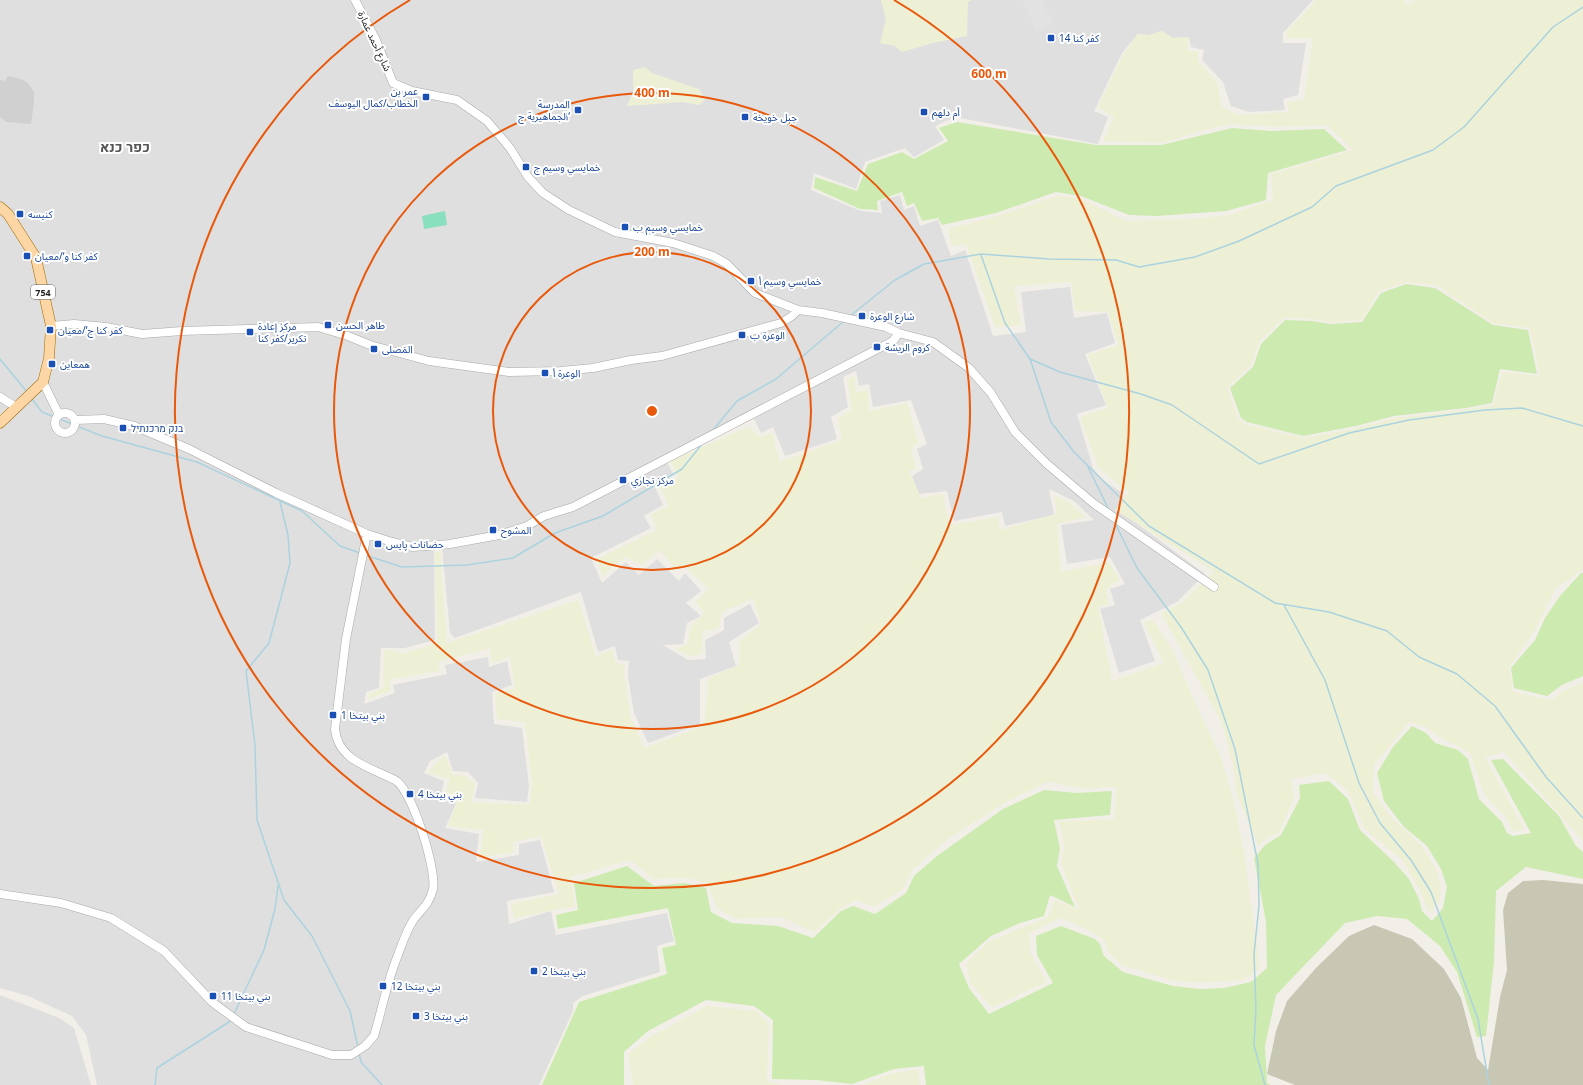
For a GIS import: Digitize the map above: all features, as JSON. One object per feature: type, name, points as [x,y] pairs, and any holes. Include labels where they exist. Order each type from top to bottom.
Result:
[{"type":"main road","name":"754","points":[[0,207],[8,214],[36,258],[51,326],[49,358],[43,382]]},
{"type":"main road","points":[[0,423],[43,382]]},
{"type":"street","name":"شارع أحمد عمارة","points":[[355,0],[376,40],[393,83],[412,91],[457,100],[487,122],[510,148],[528,177],[543,193],[569,210],[615,232],[673,243],[713,256],[727,264],[755,293],[798,310]]},
{"type":"street","points":[[51,326],[74,324],[106,327],[142,334],[182,331],[318,327],[348,336],[370,345],[429,361],[509,372],[561,372],[662,356],[781,323],[798,310],[822,313],[886,327],[899,333],[933,342],[969,368],[991,393],[1015,432],[1047,464],[1093,504],[1214,587]]},
{"type":"street","points":[[74,420],[104,419],[134,426],[189,449],[276,494],[367,534],[413,547],[450,544],[500,535],[527,526],[544,516],[573,507],[893,341],[899,333]]},
{"type":"street","points":[[43,382],[58,415],[55,424],[61,432],[67,432],[72,429],[74,420]]},
{"type":"street","points":[[0,397],[16,407]]},
{"type":"street","points":[[58,415],[68,413],[74,420]]},
{"type":"street","points":[[0,894],[61,903],[111,918],[164,950],[212,1002],[246,1027],[332,1055],[351,1055],[365,1046],[374,1036],[397,956],[413,920],[429,902],[434,887],[432,866],[418,819],[398,781],[350,759],[341,749],[336,739],[335,729],[346,639],[367,534]]},
{"type":"shaded area","name":"כפר כנא","points":[[0,0],[1313,0],[1283,33],[1283,43],[1306,43],[1298,95],[1283,99],[1285,110],[1249,112],[1231,106],[1223,82],[1202,60],[1204,50],[1191,47],[1189,37],[1173,38],[1162,31],[1149,35],[1138,34],[1122,53],[1094,111],[1108,117],[1098,144],[955,117],[935,126],[944,140],[914,157],[905,148],[865,162],[856,189],[814,173],[811,190],[861,211],[882,213],[880,201],[900,195],[904,210],[914,206],[920,226],[938,220],[951,256],[965,250],[993,336],[1026,332],[1021,292],[1070,287],[1074,318],[1107,313],[1115,343],[1085,354],[1106,405],[1077,414],[1093,468],[1101,479],[1121,492],[1131,519],[1205,574],[1177,602],[1140,620],[1155,661],[1119,673],[1100,609],[1115,605],[1110,589],[1125,584],[1110,557],[1067,564],[1061,525],[1094,520],[1074,501],[1049,489],[1054,515],[1005,526],[1002,512],[954,521],[947,491],[919,494],[912,476],[923,469],[917,449],[927,444],[911,400],[873,407],[869,384],[859,386],[856,371],[843,377],[848,407],[831,417],[837,439],[785,456],[773,427],[761,433],[754,419],[666,461],[674,475],[654,485],[663,505],[644,516],[651,528],[591,558],[602,583],[626,562],[639,575],[657,559],[679,581],[685,573],[701,591],[686,603],[701,616],[687,623],[683,644],[663,645],[688,660],[706,659],[705,640],[724,630],[724,618],[750,604],[759,623],[729,642],[736,666],[700,679],[700,724],[648,743],[634,713],[628,676],[629,661],[618,660],[615,646],[598,652],[581,592],[455,638],[450,633],[442,547],[434,550],[435,640],[405,648],[381,648],[379,688],[366,692],[364,704],[395,693],[393,685],[447,674],[445,665],[488,657],[489,667],[507,661],[512,685],[492,692],[494,724],[522,728],[529,786],[527,802],[475,798],[478,783],[468,772],[453,771],[447,752],[430,761],[424,773],[444,781],[440,799],[456,804],[445,828],[479,834],[476,862],[519,855],[519,844],[540,840],[554,892],[507,901],[509,924],[551,911],[556,935],[667,913],[674,941],[657,946],[660,972],[583,996],[573,1003],[573,1011],[539,1085],[97,1085],[86,1035],[72,1016],[28,996],[0,988]]},
{"type":"shaded area","points":[[881,0],[972,0],[968,2],[967,36],[933,43],[902,52],[895,46],[880,43],[886,19]]},
{"type":"shaded area","points":[[1022,0],[1042,0],[1053,23],[1037,31]]},
{"type":"shaded area","points":[[1317,0],[1404,0],[1406,6],[1417,0],[1583,0],[1583,569],[1555,589],[1536,628],[1509,668],[1513,692],[1552,700],[1561,692],[1583,682],[1583,841],[1504,752],[1485,757],[1524,829],[1513,832],[1507,819],[1484,794],[1470,753],[1438,736],[1426,727],[1409,722],[1374,765],[1373,792],[1391,817],[1421,845],[1436,869],[1441,888],[1440,901],[1429,913],[1420,890],[1402,860],[1364,828],[1348,791],[1325,773],[1291,779],[1294,797],[1279,833],[1268,837],[1258,846],[1237,795],[1234,769],[1221,721],[1161,613],[1183,602],[1214,571],[1115,510],[1128,492],[1099,468],[1080,417],[1108,408],[1088,355],[1118,345],[1108,312],[1075,311],[1071,282],[1014,286],[1021,326],[995,327],[966,244],[952,246],[948,229],[994,217],[1057,196],[1080,198],[1125,221],[1192,219],[1229,215],[1273,200],[1271,174],[1353,150],[1327,125],[1278,127],[1232,124],[1208,129],[1161,143],[1103,141],[1114,117],[1098,107],[1123,55],[1138,34],[1149,35],[1162,31],[1173,38],[1189,37],[1187,50],[1198,52],[1198,61],[1217,82],[1222,107],[1238,115],[1289,112],[1287,102],[1304,100],[1313,38],[1287,38],[1286,32]],"holes":[[[1406,282],[1436,285],[1493,323],[1530,328],[1540,376],[1502,372],[1493,405],[1466,410],[1395,418],[1357,428],[1303,438],[1246,424],[1239,420],[1227,388],[1251,365],[1259,342],[1284,318],[1312,319],[1330,322],[1361,320],[1379,291]]]},
{"type":"shaded area","points":[[645,67],[652,73],[699,89],[705,100],[699,105],[683,102],[627,106],[633,92],[633,70]]},
{"type":"shaded area","points":[[8,76],[21,79],[28,83],[34,92],[31,124],[6,122],[0,117],[0,80],[5,81]]},
{"type":"shaded area","points":[[855,376],[856,392],[868,390],[869,411],[907,403],[918,442],[911,449],[916,468],[909,471],[921,498],[943,494],[949,525],[998,517],[1000,530],[1057,514],[1054,495],[1071,504],[1085,517],[1057,524],[1061,572],[1109,562],[1120,580],[1106,589],[1108,605],[1098,607],[1112,681],[1164,663],[1144,622],[1153,620],[1173,651],[1194,701],[1221,757],[1235,807],[1244,852],[1260,969],[1243,980],[1198,983],[1171,980],[1122,965],[1108,952],[1105,941],[1091,931],[1061,918],[1029,933],[1030,953],[1047,982],[992,1007],[971,984],[966,964],[988,942],[1048,917],[1054,900],[1079,909],[1061,863],[1064,846],[1059,821],[1114,820],[1117,787],[1082,788],[1047,782],[1006,802],[949,838],[912,870],[903,889],[873,907],[857,900],[840,909],[814,932],[781,917],[736,919],[718,909],[707,883],[688,878],[654,879],[630,860],[571,877],[575,906],[514,918],[511,904],[559,894],[541,836],[513,842],[513,852],[480,858],[483,830],[448,826],[458,799],[444,796],[450,779],[428,773],[445,755],[452,774],[466,776],[475,784],[471,803],[530,804],[532,783],[525,722],[497,719],[495,693],[515,688],[510,657],[492,663],[490,648],[438,662],[440,671],[390,679],[390,691],[368,699],[369,694],[383,688],[384,649],[403,654],[437,643],[435,552],[440,551],[447,643],[578,600],[596,657],[612,649],[616,663],[625,665],[624,672],[630,715],[644,748],[704,726],[709,678],[739,665],[740,641],[761,624],[753,598],[722,612],[719,628],[703,631],[701,654],[690,656],[676,649],[687,644],[691,626],[705,613],[695,602],[709,589],[683,565],[677,571],[660,550],[642,565],[625,557],[602,576],[597,559],[657,530],[651,514],[669,506],[661,487],[678,478],[671,461],[748,427],[760,437],[772,433],[780,462],[842,440],[838,418],[852,410],[847,379]]},
{"type":"shaded area","points":[[1543,880],[1583,884],[1583,1085],[1295,1085],[1267,1074],[1276,1031],[1287,1001],[1316,968],[1349,936],[1374,925],[1412,939],[1444,969],[1461,998],[1477,1058],[1488,1070],[1500,997],[1507,970],[1503,910],[1508,893],[1523,881]]},
{"type":"shaded area","points":[[0,995],[59,1018],[74,1028],[91,1085],[0,1085]]},
{"type":"shaded area","points":[[707,1006],[756,1011],[769,1024],[767,1082],[783,1085],[633,1085],[628,1054],[652,1036]]},
{"type":"shaded area","points":[[918,1069],[920,1085],[864,1085],[890,1074]]},
{"type":"green space","points":[[957,122],[1096,145],[1161,145],[1232,128],[1271,131],[1324,129],[1347,150],[1268,173],[1266,200],[1226,211],[1157,216],[1129,215],[1081,196],[1056,192],[996,213],[942,225],[938,218],[922,221],[914,203],[907,206],[902,192],[877,201],[878,210],[860,209],[814,188],[815,177],[857,191],[868,164],[902,152],[914,159],[948,141],[939,128]]},
{"type":"green space","points":[[445,211],[447,225],[424,229],[422,216]]},
{"type":"green space","points":[[1406,284],[1435,288],[1493,325],[1528,330],[1537,374],[1500,369],[1492,403],[1466,408],[1394,416],[1356,426],[1303,436],[1247,422],[1241,418],[1230,388],[1253,367],[1261,344],[1285,320],[1312,321],[1330,324],[1362,322],[1381,293]]},
{"type":"green space","points":[[1581,573],[1583,573],[1583,676],[1562,685],[1547,696],[1514,688],[1511,668],[1535,640],[1545,618],[1560,596]]},
{"type":"green space","points":[[1412,726],[1426,733],[1435,743],[1458,750],[1468,759],[1479,799],[1502,822],[1507,833],[1513,836],[1531,833],[1491,760],[1503,759],[1559,816],[1576,846],[1583,852],[1583,879],[1526,867],[1496,891],[1494,962],[1486,1036],[1477,1037],[1457,972],[1440,946],[1407,919],[1377,916],[1345,923],[1276,995],[1265,1046],[1267,1083],[1271,1085],[926,1085],[924,1066],[894,1069],[852,1084],[816,1080],[772,1079],[773,1020],[754,1006],[706,1000],[648,1031],[624,1052],[624,1085],[542,1085],[579,1002],[667,974],[662,948],[676,945],[668,908],[558,929],[556,915],[578,910],[574,883],[627,866],[654,886],[684,883],[706,888],[711,912],[732,923],[778,926],[813,938],[841,911],[853,906],[875,914],[906,893],[914,876],[937,856],[1003,809],[1044,790],[1077,793],[1112,791],[1110,815],[1054,820],[1060,848],[1057,866],[1075,907],[1050,895],[1044,916],[1020,923],[991,936],[959,964],[969,988],[989,1014],[1053,983],[1037,955],[1036,936],[1061,926],[1095,939],[1100,944],[1104,956],[1123,972],[1173,986],[1199,989],[1224,988],[1251,982],[1267,968],[1266,922],[1254,858],[1265,845],[1281,835],[1300,798],[1299,785],[1329,781],[1348,799],[1360,830],[1394,862],[1409,879],[1419,899],[1422,911],[1432,921],[1443,908],[1447,887],[1441,869],[1427,846],[1404,827],[1384,801],[1377,773],[1393,747]]},
{"type":"waterway","points":[[850,316],[895,280],[924,264],[981,254],[1049,259],[1116,260],[1139,267],[1195,257],[1239,241],[1312,207],[1336,186],[1433,150],[1464,127],[1553,27],[1583,7]]},
{"type":"waterway","points":[[981,255],[1005,323],[1030,359],[1060,372],[1141,394],[1172,405],[1259,464],[1349,433],[1409,420],[1485,410],[1522,408],[1583,426]]},
{"type":"waterway","points":[[713,430],[737,401],[776,379],[844,321]]},
{"type":"waterway","points":[[0,359],[27,392]]},
{"type":"waterway","points":[[1030,359],[1051,422],[1074,452],[1149,526],[1275,603],[1329,612],[1387,631],[1419,657],[1457,674],[1495,706],[1546,777],[1583,818]]},
{"type":"waterway","points":[[32,399],[42,412],[102,436],[197,462],[302,511],[340,546],[360,553]]},
{"type":"waterway","points":[[365,555],[402,567],[467,565],[513,558],[555,533],[603,516],[682,469],[702,444]]},
{"type":"waterway","points":[[1088,467],[1109,510]]},
{"type":"waterway","points":[[280,502],[288,535],[290,563],[269,643],[246,671],[255,745],[257,820],[284,900],[312,936],[350,1011],[358,1047]]},
{"type":"waterway","points":[[1115,523],[1137,568],[1181,627],[1208,670],[1235,749],[1258,864],[1259,905],[1254,954],[1256,1009],[1254,1045],[1265,1085]]},
{"type":"waterway","points":[[1284,605],[1325,680],[1359,783],[1380,823],[1411,860],[1431,892],[1478,1019],[1489,1085]]},
{"type":"waterway","points":[[234,1014],[264,950],[275,909],[278,886]]},
{"type":"waterway","points":[[155,1085],[157,1068],[229,1022],[231,1019]]},
{"type":"waterway","points":[[359,1053],[361,1062],[382,1085]]},
{"type":"place","name":"كفر كنا 14","points":[[1051,38]]},
{"type":"place","name":"عمر بن الخطاب/كمال اليوسف","points":[[426,97]]},
{"type":"place","name":"المدرسة الجماهيرية ج‘","points":[[578,110]]},
{"type":"place","name":"أم دلهم","points":[[924,112]]},
{"type":"place","name":"جبل خويخة","points":[[745,117]]},
{"type":"place","name":"خمايسي وسيم ج","points":[[526,167]]},
{"type":"place","name":"كنيسه","points":[[20,214]]},
{"type":"place","name":"خمايسي وسيم ب","points":[[625,227]]},
{"type":"place","name":"كفر كنا و‘/معيان","points":[[27,256]]},
{"type":"place","name":"خمايسي وسيم أ","points":[[751,281]]},
{"type":"place","name":"شارع الوعرة","points":[[862,316]]},
{"type":"place","name":"طاهر الحسن","points":[[328,325]]},
{"type":"place","name":"كفر كنا ج‘/معيان","points":[[50,330]]},
{"type":"place","name":"مركز إعادة تكرير/كفر كنا","points":[[250,332]]},
{"type":"place","name":"الوعرة ب","points":[[742,335]]},
{"type":"place","name":"كروم الريشة","points":[[877,347]]},
{"type":"place","name":"المَصلى","points":[[374,349]]},
{"type":"place","name":"همعاين","points":[[52,364]]},
{"type":"place","name":"الوعرة أ","points":[[545,373]]},
{"type":"place","name":"בנק מרכנתיל","points":[[123,428]]},
{"type":"place","name":"مركز تجاري","points":[[623,480]]},
{"type":"place","name":"المشوح","points":[[493,530]]},
{"type":"place","name":"حضانات پايس","points":[[378,544]]},
{"type":"place","name":"بني بيتخا 1","points":[[333,715]]},
{"type":"place","name":"بني بيتخا 4","points":[[410,794]]},
{"type":"place","name":"بني بيتخا 2","points":[[534,971]]},
{"type":"place","name":"بني بيتخا 12","points":[[383,986]]},
{"type":"place","name":"بني بيتخا 11","points":[[213,996]]},
{"type":"place","name":"بني بيتخا 3","points":[[416,1016]]},
{"type":"district","name":"כפר כנא","points":[[125,146]]}]
